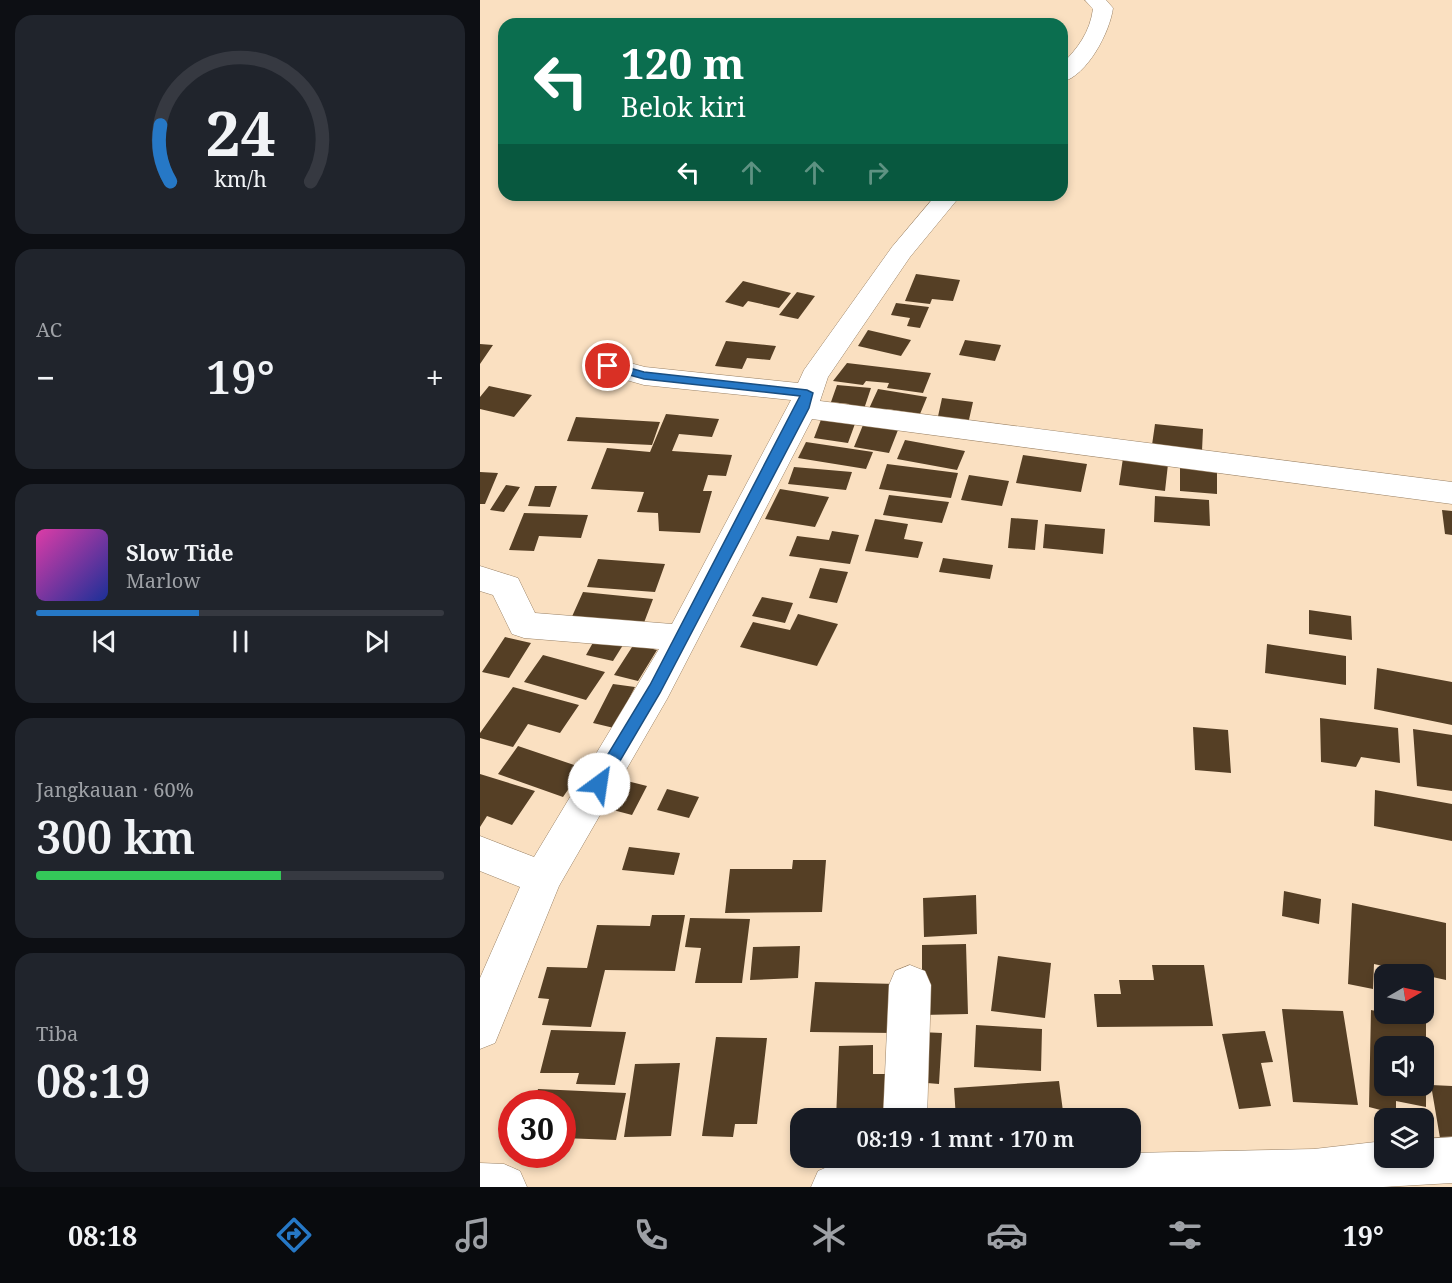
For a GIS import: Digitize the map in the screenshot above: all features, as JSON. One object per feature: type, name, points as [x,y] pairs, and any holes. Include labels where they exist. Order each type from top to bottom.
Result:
[{"type":"street","points":[[1068,69],[1097,35],[1102,23],[1103,8],[1095,0]]},
{"type":"street","points":[[480,1028],[543,878],[655,689],[805,401],[814,376],[900,252],[944,201]]},
{"type":"street","points":[[608,366],[644,376],[805,401],[1452,493]]},
{"type":"street","points":[[480,578],[506,587],[524,625],[681,638]]},
{"type":"street","points":[[480,853],[543,878]]},
{"type":"street","points":[[905,1108],[910,985]]},
{"type":"street","points":[[834,1187],[903,1171],[1212,1173],[1315,1180],[1392,1163],[1452,1160]]},
{"type":"street","points":[[480,1186],[504,1187]]},
{"type":"building","points":[[916,274],[960,280],[953,301],[932,299],[930,304],[905,301]]},
{"type":"building","points":[[743,281],[791,293],[779,308],[748,301],[743,307],[725,302]]},
{"type":"building","points":[[797,292],[815,296],[798,319],[779,315]]},
{"type":"building","points":[[896,303],[929,307],[920,328],[907,326],[910,318],[891,315]]},
{"type":"building","points":[[868,330],[911,340],[901,356],[858,346]]},
{"type":"building","points":[[965,340],[1001,345],[995,361],[959,355]]},
{"type":"building","points":[[726,341],[776,346],[770,360],[747,358],[742,369],[715,366]]},
{"type":"building","points":[[480,344],[493,345],[480,364]]},
{"type":"building","points":[[847,363],[931,373],[923,393],[887,388],[889,383],[866,381],[863,385],[833,381]]},
{"type":"building","points":[[837,385],[871,388],[863,412],[848,410],[849,404],[831,402]]},
{"type":"building","points":[[489,386],[532,395],[514,417],[480,409],[480,397]]},
{"type":"building","points":[[878,389],[927,397],[920,414],[887,409],[885,416],[867,413]]},
{"type":"building","points":[[942,398],[973,402],[968,424],[937,421]]},
{"type":"building","points":[[666,414],[719,419],[712,437],[679,434],[672,451],[732,455],[726,476],[708,475],[703,491],[712,491],[700,533],[659,531],[658,513],[637,512],[644,492],[591,489],[607,448],[650,452]]},
{"type":"building","points":[[576,417],[660,422],[652,445],[567,441]]},
{"type":"building","points":[[822,417],[856,421],[848,443],[814,438]]},
{"type":"building","points":[[1155,424],[1203,429],[1202,451],[1152,445]]},
{"type":"building","points":[[863,425],[898,430],[889,453],[854,447]]},
{"type":"building","points":[[905,440],[965,451],[957,470],[897,459]]},
{"type":"building","points":[[806,442],[873,452],[866,469],[798,458]]},
{"type":"building","points":[[1023,455],[1087,464],[1081,492],[1016,483]]},
{"type":"building","points":[[1123,458],[1168,464],[1165,491],[1119,485]]},
{"type":"building","points":[[887,464],[958,473],[951,498],[879,489]]},
{"type":"building","points":[[794,467],[852,472],[846,490],[788,484]]},
{"type":"building","points":[[1180,468],[1217,471],[1217,494],[1180,491]]},
{"type":"building","points":[[480,472],[498,473],[485,504],[480,504]]},
{"type":"building","points":[[969,475],[1009,481],[1002,506],[961,500]]},
{"type":"building","points":[[506,485],[520,487],[504,512],[490,510]]},
{"type":"building","points":[[535,486],[557,486],[550,507],[528,506]]},
{"type":"building","points":[[780,489],[829,497],[815,527],[765,519]]},
{"type":"building","points":[[889,495],[949,502],[942,523],[883,515]]},
{"type":"building","points":[[1155,496],[1209,500],[1210,526],[1154,522]]},
{"type":"building","points":[[1442,510],[1452,511],[1452,535],[1445,534]]},
{"type":"building","points":[[524,513],[588,515],[581,538],[539,536],[534,551],[509,550]]},
{"type":"building","points":[[1011,518],[1038,520],[1035,550],[1008,548]]},
{"type":"building","points":[[875,519],[908,524],[904,539],[923,542],[918,558],[865,551]]},
{"type":"building","points":[[1045,524],[1105,529],[1103,554],[1043,548]]},
{"type":"building","points":[[832,531],[859,535],[850,564],[789,556],[797,536],[829,540]]},
{"type":"building","points":[[943,558],[993,565],[990,579],[939,572]]},
{"type":"building","points":[[598,559],[665,564],[655,592],[587,587]]},
{"type":"building","points":[[820,568],[848,572],[837,603],[809,598]]},
{"type":"building","points":[[583,592],[653,599],[642,628],[570,621]]},
{"type":"building","points":[[762,597],[793,603],[785,623],[752,616]]},
{"type":"building","points":[[1309,610],[1351,616],[1352,640],[1309,634]]},
{"type":"building","points":[[798,614],[838,624],[817,666],[740,647],[753,622],[790,630]]},
{"type":"building","points":[[505,637],[531,643],[509,678],[482,672]]},
{"type":"building","points":[[595,639],[623,645],[613,661],[586,655]]},
{"type":"building","points":[[634,644],[657,650],[638,681],[614,675]]},
{"type":"building","points":[[1267,644],[1346,656],[1346,685],[1265,673]]},
{"type":"building","points":[[543,655],[605,672],[586,700],[524,682]]},
{"type":"building","points":[[1377,668],[1452,682],[1452,725],[1374,709]]},
{"type":"building","points":[[613,684],[635,687],[614,728],[593,723]]},
{"type":"building","points":[[513,687],[579,705],[560,733],[528,724],[513,747],[480,738],[480,733]]},
{"type":"building","points":[[1320,718],[1398,728],[1400,763],[1361,757],[1356,767],[1321,762]]},
{"type":"building","points":[[1193,727],[1228,730],[1231,773],[1195,770]]},
{"type":"building","points":[[1413,729],[1452,735],[1452,791],[1417,786]]},
{"type":"building","points":[[518,746],[583,768],[563,797],[498,774]]},
{"type":"building","points":[[480,774],[535,791],[512,825],[487,816],[480,827]]},
{"type":"building","points":[[627,781],[647,786],[632,815],[613,810]]},
{"type":"building","points":[[667,789],[699,797],[689,818],[657,810]]},
{"type":"building","points":[[1375,790],[1452,804],[1452,841],[1374,826]]},
{"type":"building","points":[[629,847],[680,853],[674,875],[622,870]]},
{"type":"building","points":[[793,860],[826,860],[822,912],[725,913],[730,869],[792,869]]},
{"type":"building","points":[[1284,891],[1321,899],[1319,924],[1282,916]]},
{"type":"building","points":[[976,895],[977,934],[924,937],[923,898]]},
{"type":"building","points":[[1352,903],[1446,923],[1446,980],[1434,977],[1434,964],[1374,964],[1373,989],[1348,984]]},
{"type":"building","points":[[652,915],[685,915],[675,971],[605,970],[591,1027],[542,1025],[549,999],[538,998],[547,967],[587,968],[597,925],[650,926]]},
{"type":"building","points":[[690,918],[750,919],[742,983],[695,983],[701,948],[685,947]]},
{"type":"building","points":[[966,944],[968,1014],[922,1015],[922,945]]},
{"type":"building","points":[[800,946],[798,978],[750,980],[753,947]]},
{"type":"building","points":[[998,956],[1051,963],[1045,1018],[991,1011]]},
{"type":"building","points":[[1152,965],[1204,965],[1213,1026],[1097,1027],[1094,994],[1121,994],[1119,980],[1154,980]]},
{"type":"building","points":[[815,982],[897,984],[894,1033],[810,1032]]},
{"type":"building","points":[[1282,1009],[1343,1011],[1358,1105],[1293,1102]]},
{"type":"building","points":[[1371,1010],[1374,1011],[1374,1024],[1426,1024],[1426,1036],[1374,1036],[1374,1096],[1426,1096],[1426,1107],[1396,1101],[1396,1108],[1369,1107]]},
{"type":"building","points":[[976,1025],[1042,1029],[1041,1071],[974,1067]]},
{"type":"building","points":[[551,1030],[626,1032],[615,1085],[576,1084],[579,1073],[540,1073]]},
{"type":"building","points":[[1265,1031],[1273,1062],[1261,1063],[1271,1106],[1239,1109],[1222,1034]]},
{"type":"building","points":[[920,1032],[942,1033],[939,1084],[915,1082]]},
{"type":"building","points":[[716,1037],[767,1038],[757,1124],[735,1124],[733,1137],[702,1136]]},
{"type":"building","points":[[873,1045],[873,1074],[897,1074],[897,1108],[836,1108],[839,1046]]},
{"type":"building","points":[[680,1063],[671,1136],[624,1137],[635,1064]]},
{"type":"building","points":[[1059,1081],[1063,1108],[955,1108],[954,1088]]},
{"type":"building","points":[[1434,1085],[1452,1086],[1452,1139],[1440,1138],[1433,1096]]},
{"type":"building","points":[[576,1091],[626,1093],[616,1140],[576,1139]]},
{"type":"route","points":[[599,784],[655,689],[803,408],[807,393],[644,376],[608,366]]}]
